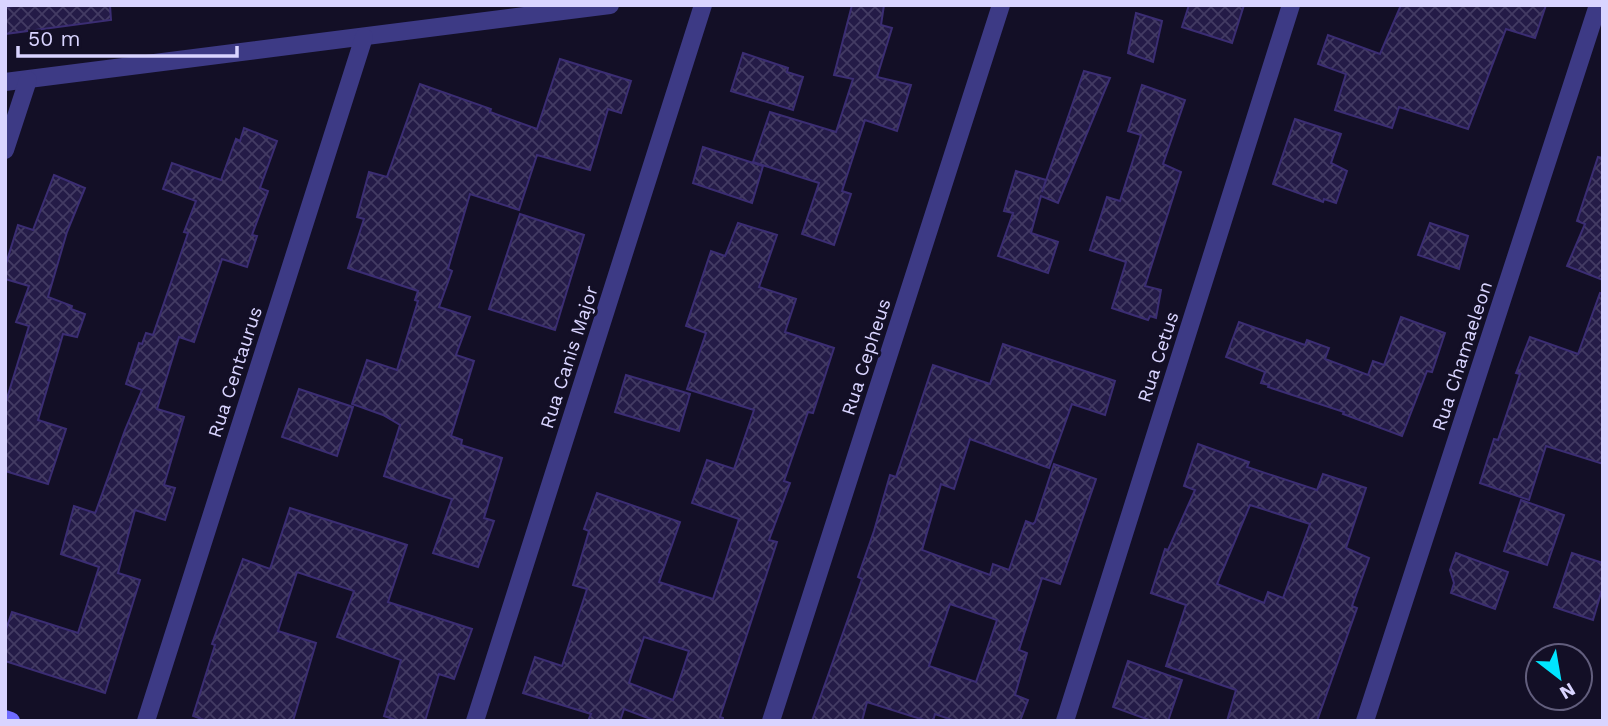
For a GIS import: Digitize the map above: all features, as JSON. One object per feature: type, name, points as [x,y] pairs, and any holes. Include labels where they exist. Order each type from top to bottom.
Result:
[{"type":"main road","points":[[5,719],[11,721]]},
{"type":"street","points":[[5,82],[610,5]]},
{"type":"street","name":"Rua Canis Major","points":[[475,721],[703,5]]},
{"type":"street","name":"Rua Cepheus","points":[[771,721],[1001,5]]},
{"type":"street","name":"Rua Cetus","points":[[1065,721],[1291,5]]},
{"type":"street","name":"Rua Chamaeleon","points":[[1366,721],[1598,5]]},
{"type":"street","name":"Rua Centaurus","points":[[146,721],[365,37]]},
{"type":"street","points":[[5,150],[28,79]]},
{"type":"building","points":[[110,5],[111,20],[5,34],[5,7]]},
{"type":"building","points":[[852,5],[884,5],[881,25],[892,28],[877,77],[911,85],[897,131],[865,120],[842,191],[851,194],[834,245],[802,234],[819,183],[753,162],[770,112],[836,132],[853,79],[834,75]]},
{"type":"building","points":[[1189,5],[1244,5],[1232,43],[1182,27]]},
{"type":"building","points":[[1401,5],[1546,5],[1535,38],[1506,29],[1468,129],[1399,107],[1392,128],[1335,110],[1346,74],[1318,64],[1328,35],[1380,54]]},
{"type":"building","points":[[1136,13],[1162,21],[1153,62],[1128,53]]},
{"type":"building","points":[[743,53],[788,68],[787,72],[803,77],[793,110],[731,91]]},
{"type":"building","points":[[560,59],[631,81],[621,113],[608,109],[590,170],[537,155],[519,210],[470,194],[448,269],[452,271],[439,307],[470,317],[456,355],[474,361],[451,436],[462,440],[461,445],[502,458],[484,518],[494,521],[478,567],[433,553],[452,499],[384,476],[400,425],[383,415],[352,404],[367,360],[397,370],[418,301],[415,300],[418,291],[348,268],[364,219],[357,217],[369,172],[387,177],[420,84],[491,109],[490,112],[537,129]]},
{"type":"building","points":[[1084,71],[1110,78],[1058,203],[1041,196],[1031,233],[1058,242],[1048,273],[998,256],[1013,213],[1004,211],[1016,171],[1046,180],[1042,192]]},
{"type":"building","points":[[1142,85],[1185,100],[1163,164],[1181,172],[1145,286],[1161,290],[1156,318],[1150,316],[1148,320],[1112,308],[1126,262],[1090,250],[1107,197],[1120,201],[1141,135],[1128,131]]},
{"type":"building","points":[[1295,119],[1341,134],[1331,163],[1347,171],[1336,203],[1324,199],[1323,202],[1273,184]]},
{"type":"building","points":[[244,128],[277,141],[260,188],[268,191],[252,235],[257,236],[247,267],[222,259],[194,342],[179,337],[157,409],[184,417],[164,485],[175,488],[165,520],[135,510],[118,573],[140,580],[105,693],[5,661],[5,632],[12,612],[78,633],[99,567],[61,554],[74,506],[95,513],[96,511],[142,390],[126,384],[139,343],[142,344],[146,333],[153,335],[188,233],[184,232],[196,201],[163,189],[172,163],[221,180],[236,139],[240,141]]},
{"type":"building","points":[[703,147],[763,166],[752,203],[693,183]]},
{"type":"building","points":[[1598,157],[1603,158],[1603,280],[1567,266],[1585,224],[1577,221]]},
{"type":"building","points":[[54,175],[85,188],[67,232],[48,297],[85,314],[77,337],[63,334],[38,420],[66,429],[48,484],[5,471],[5,405],[29,326],[16,322],[29,286],[5,279],[5,267],[18,225],[33,230]]},
{"type":"building","points":[[520,214],[584,235],[555,330],[489,309]]},
{"type":"building","points":[[738,223],[777,235],[759,287],[796,299],[785,332],[834,348],[813,413],[808,412],[784,481],[790,483],[769,540],[777,542],[720,717],[723,721],[656,721],[624,709],[620,721],[588,721],[591,714],[523,693],[535,657],[562,666],[587,589],[573,585],[589,531],[584,529],[597,493],[680,522],[659,582],[713,599],[739,519],[692,503],[707,460],[734,469],[754,410],[687,389],[706,333],[686,326],[711,251],[725,256]],"holes":[[[644,637],[689,651],[673,700],[629,683]]]},
{"type":"building","points":[[1430,223],[1468,236],[1459,269],[1418,255]]},
{"type":"building","points":[[1600,293],[1603,294],[1603,464],[1546,446],[1529,500],[1480,483],[1494,439],[1498,440],[1520,374],[1516,373],[1530,337],[1578,354]]},
{"type":"building","points":[[1401,317],[1445,333],[1432,372],[1427,371],[1402,436],[1343,414],[1344,412],[1268,387],[1269,385],[1261,383],[1265,372],[1226,357],[1239,322],[1305,345],[1307,340],[1329,348],[1325,359],[1368,375],[1373,361],[1384,365]]},
{"type":"building","points":[[1003,344],[1115,381],[1105,415],[1072,404],[1049,468],[970,439],[954,489],[941,484],[922,550],[990,575],[993,564],[1009,570],[1026,521],[1033,524],[1035,522],[1054,464],[1096,479],[1060,584],[1042,578],[1019,650],[1027,653],[1015,695],[1028,700],[1020,721],[955,721],[935,714],[933,721],[927,721],[867,702],[862,721],[812,721],[862,579],[858,577],[890,475],[896,477],[933,365],[990,384]],"holes":[[[950,604],[997,620],[976,682],[929,666]]]},
{"type":"building","points":[[626,375],[690,394],[679,431],[615,412]]},
{"type":"building","points":[[299,389],[353,407],[337,456],[282,437]]},
{"type":"building","points":[[1198,444],[1249,462],[1247,467],[1317,490],[1323,474],[1366,488],[1346,548],[1369,558],[1352,606],[1357,608],[1317,721],[1227,721],[1236,690],[1166,666],[1186,605],[1151,593],[1165,549],[1168,550],[1195,490],[1184,486]],"holes":[[[1250,505],[1310,524],[1283,598],[1268,592],[1264,603],[1217,584]]]},
{"type":"building","points":[[1521,500],[1564,515],[1547,565],[1504,551]]},
{"type":"building","points":[[290,508],[407,545],[388,602],[472,629],[454,679],[439,674],[425,721],[399,721],[384,716],[401,660],[337,637],[354,591],[297,572],[278,631],[316,643],[293,721],[207,721],[193,716],[215,645],[212,644],[243,559],[270,569]]},
{"type":"building","points":[[1456,553],[1508,572],[1495,609],[1451,593],[1454,583],[1450,570]]},
{"type":"building","points":[[1572,553],[1603,563],[1603,586],[1593,620],[1554,607]]},
{"type":"building","points":[[1128,661],[1182,680],[1168,721],[1152,721],[1113,707]]}]
